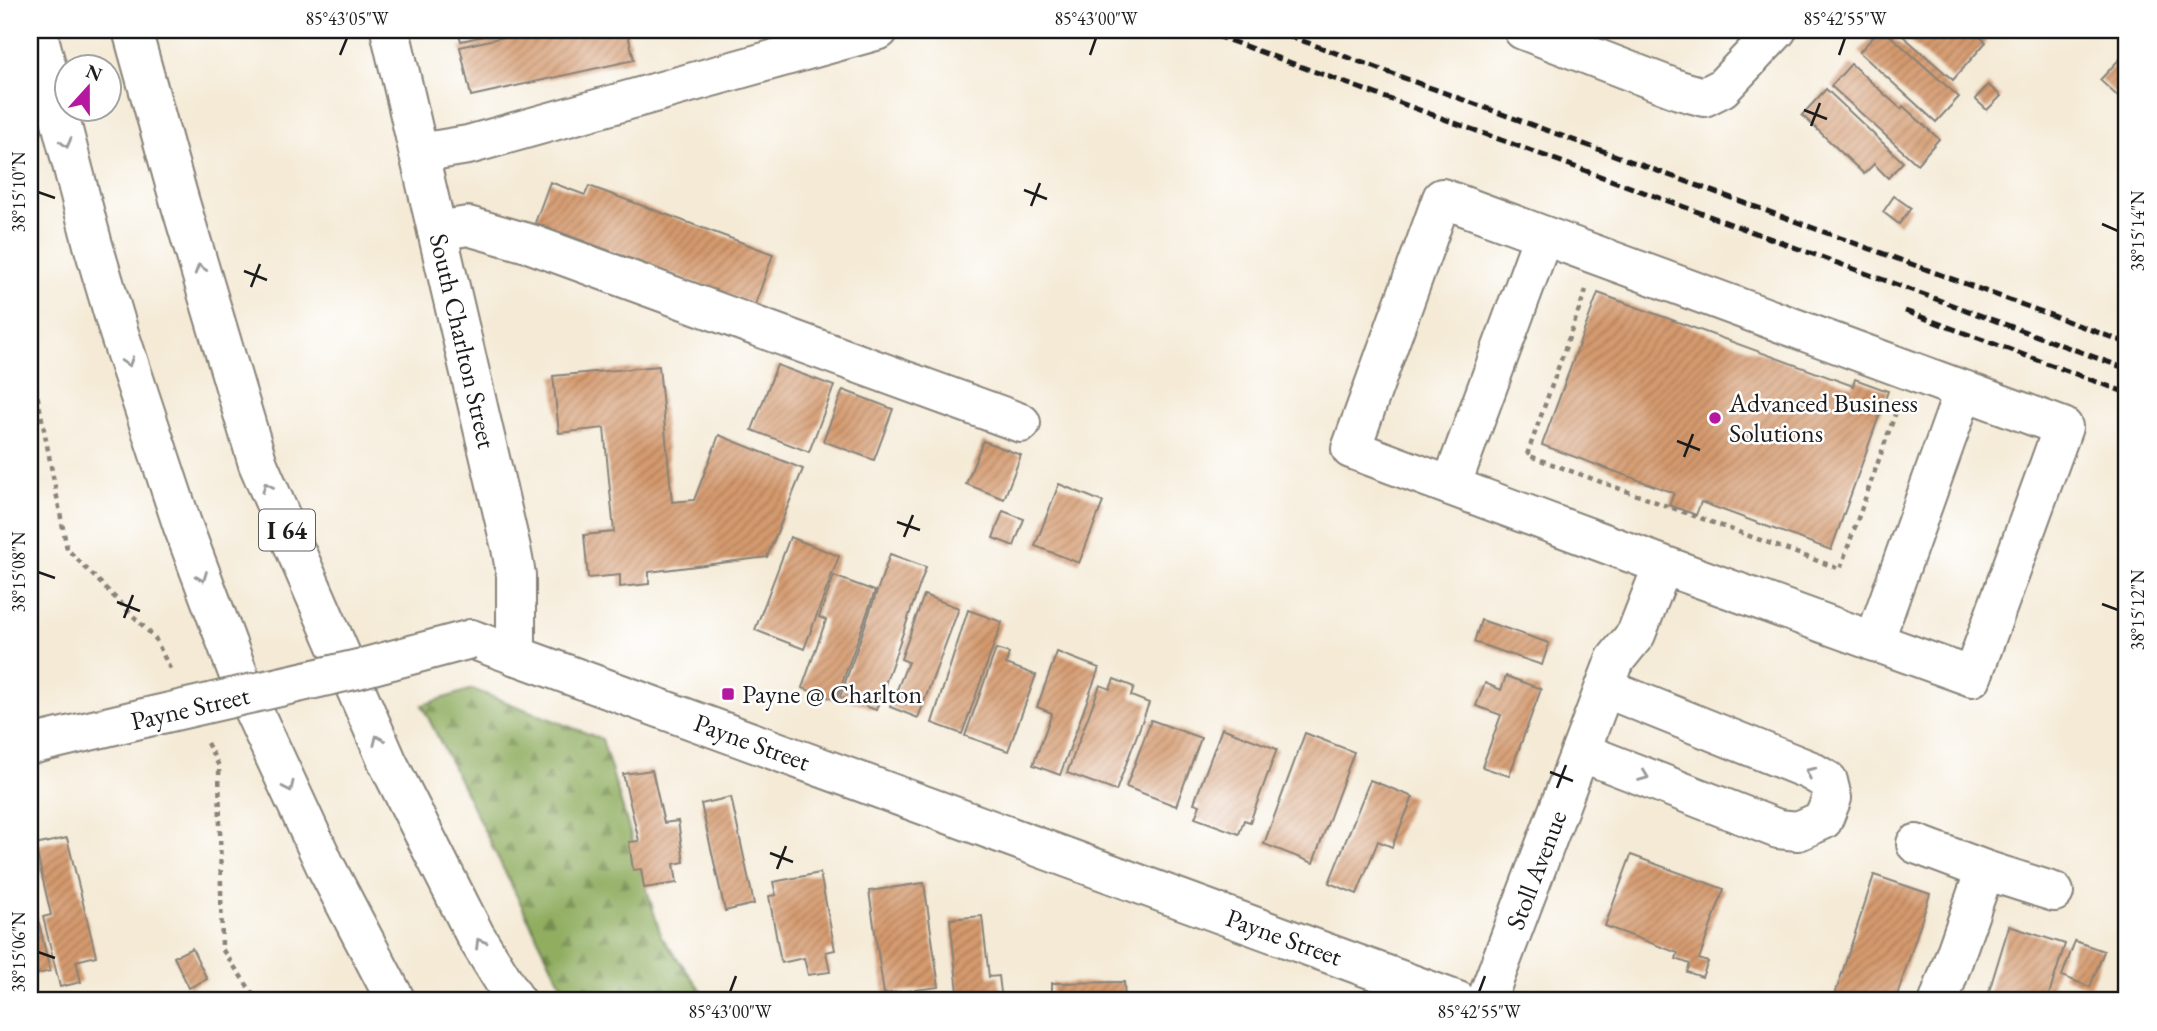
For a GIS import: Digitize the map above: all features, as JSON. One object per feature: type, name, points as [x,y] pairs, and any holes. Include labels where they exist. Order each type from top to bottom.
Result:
[{"type":"main road","points":[[37,30],[108,296],[182,524],[247,696],[325,865],[396,1001]]},
{"type":"main road","name":"I 64","points":[[132,30],[258,464],[388,763],[475,934],[516,1001]]},
{"type":"main road","name":"South Charlton Street","points":[[390,30],[511,548],[516,575],[516,656]]},
{"type":"main road","points":[[418,153],[468,145],[879,30]]},
{"type":"main road","points":[[1523,30],[1703,97],[1722,89],[1777,30]]},
{"type":"main road","points":[[1442,198],[1543,236],[2063,427],[1972,677],[1351,449],[1442,198]]},
{"type":"main road","points":[[437,231],[468,226],[531,244],[1021,423]]},
{"type":"main road","points":[[1451,486],[1543,236]]},
{"type":"main road","points":[[1874,642],[1964,390]]},
{"type":"main road","name":"Stoll Avenue","points":[[1486,1001],[1610,674],[1636,634],[1662,565]]},
{"type":"main road","name":"Payne Street","points":[[30,745],[358,669],[471,639],[1458,1001]]},
{"type":"main road","points":[[1581,752],[1778,829],[1798,831],[1823,820],[1832,798],[1828,781],[1809,770],[1610,674]]},
{"type":"main road","points":[[1916,844],[2054,892]]},
{"type":"main road","points":[[1938,1001],[1985,870]]},
{"type":"path","points":[[1587,286],[1527,455],[1840,569],[1901,400]]},
{"type":"green space","points":[[472,689],[602,739],[661,936],[709,1001],[569,1001],[422,705]]},
{"type":"building","points":[[458,30],[507,30],[507,31],[461,41]]},
{"type":"building","points":[[515,30],[627,30],[634,60],[471,96],[460,47],[516,34]]},
{"type":"building","points":[[1880,30],[1884,30],[1959,97],[1936,122],[1859,52]]},
{"type":"building","points":[[1896,30],[1972,30],[1986,42],[1953,80]]},
{"type":"building","points":[[2127,51],[2127,105],[2100,80]]},
{"type":"building","points":[[1851,64],[1939,139],[1917,164],[1831,86]]},
{"type":"building","points":[[1988,85],[2001,96],[1987,110],[1975,99]]},
{"type":"building","points":[[1826,89],[1903,162],[1888,178],[1874,164],[1864,174],[1802,115]]},
{"type":"building","points":[[550,182],[585,195],[589,186],[773,254],[755,305],[535,223]]},
{"type":"building","points":[[1894,196],[1911,208],[1899,224],[1883,212]]},
{"type":"building","name":"Advanced Business Solutions","points":[[1598,293],[1853,386],[1855,379],[1888,391],[1831,550],[1701,502],[1696,515],[1669,505],[1674,493],[1542,445]]},
{"type":"building","points":[[777,365],[834,386],[809,452],[752,430]]},
{"type":"building","points":[[659,366],[672,502],[694,500],[719,435],[803,469],[767,557],[649,572],[649,584],[620,587],[620,575],[588,578],[584,535],[614,532],[604,428],[559,433],[553,376]]},
{"type":"building","points":[[843,390],[893,409],[874,460],[823,441]]},
{"type":"building","points":[[983,441],[1021,455],[1004,499],[966,484]]},
{"type":"building","points":[[1059,484],[1103,502],[1079,563],[1035,546]]},
{"type":"building","points":[[1003,511],[1024,519],[1014,546],[993,538]]},
{"type":"building","points":[[790,537],[839,556],[804,649],[755,630]]},
{"type":"building","points":[[890,554],[926,567],[876,710],[840,697]]},
{"type":"building","points":[[834,576],[875,591],[836,700],[802,688],[826,620],[819,617]]},
{"type":"building","points":[[924,595],[959,608],[918,718],[890,707],[908,662],[901,659]]},
{"type":"building","points":[[968,610],[1002,622],[962,734],[932,723]]},
{"type":"building","points":[[1481,620],[1549,643],[1542,665],[1474,642]]},
{"type":"building","points":[[996,649],[1009,653],[1006,664],[1036,675],[1008,751],[965,736]]},
{"type":"building","points":[[1057,652],[1099,668],[1060,775],[1033,765],[1052,713],[1037,707]]},
{"type":"building","points":[[1506,676],[1541,689],[1509,776],[1482,767],[1501,715],[1476,706],[1485,683],[1501,690]]},
{"type":"building","points":[[1114,679],[1134,687],[1131,696],[1149,703],[1116,791],[1067,773],[1100,685],[1110,689]]},
{"type":"building","points":[[1151,720],[1201,738],[1176,806],[1126,787]]},
{"type":"building","points":[[1222,728],[1277,749],[1250,822],[1244,820],[1239,834],[1195,818],[1200,805],[1194,803]]},
{"type":"building","points":[[1305,733],[1354,752],[1313,863],[1264,844]]},
{"type":"building","points":[[652,770],[664,823],[678,821],[684,862],[674,864],[677,883],[644,888],[641,869],[633,870],[629,842],[639,841],[623,774]]},
{"type":"building","points":[[1370,780],[1413,797],[1392,847],[1378,841],[1357,894],[1329,883]]},
{"type":"building","points":[[731,797],[754,904],[725,911],[701,804]]},
{"type":"building","points":[[67,838],[96,956],[76,961],[81,982],[60,987],[43,917],[51,915],[35,845]]},
{"type":"building","points":[[1631,855],[1724,889],[1699,959],[1708,962],[1702,977],[1687,972],[1690,964],[1676,959],[1678,953],[1605,926]]},
{"type":"building","points":[[820,873],[835,950],[826,952],[830,972],[808,975],[804,958],[781,963],[769,896],[776,895],[773,882]]},
{"type":"building","points":[[1874,875],[1930,894],[1897,996],[1895,1001],[1833,1001]]},
{"type":"building","points":[[924,883],[939,987],[884,994],[869,891]]},
{"type":"building","points":[[30,884],[50,971],[30,976]]},
{"type":"building","points":[[982,916],[989,977],[999,976],[1002,1001],[959,1001],[950,919]]},
{"type":"building","points":[[2009,926],[2065,944],[2047,1001],[1986,1001]]},
{"type":"building","points":[[2075,941],[2104,951],[2090,987],[2062,976]]},
{"type":"building","points":[[192,948],[207,979],[189,988],[174,957]]},
{"type":"building","points":[[1124,982],[1125,1001],[1052,1001],[1052,983]]},
{"type":"railway","points":[[1201,30],[2127,369]]},
{"type":"railway","points":[[1273,30],[2127,343]]},
{"type":"railway","points":[[1905,311],[2127,393]]},
{"type":"place","name":"Advanced Business Solutions","points":[[1715,418]]},
{"type":"place","name":"Payne @ Charlton","points":[[728,694]]}]
